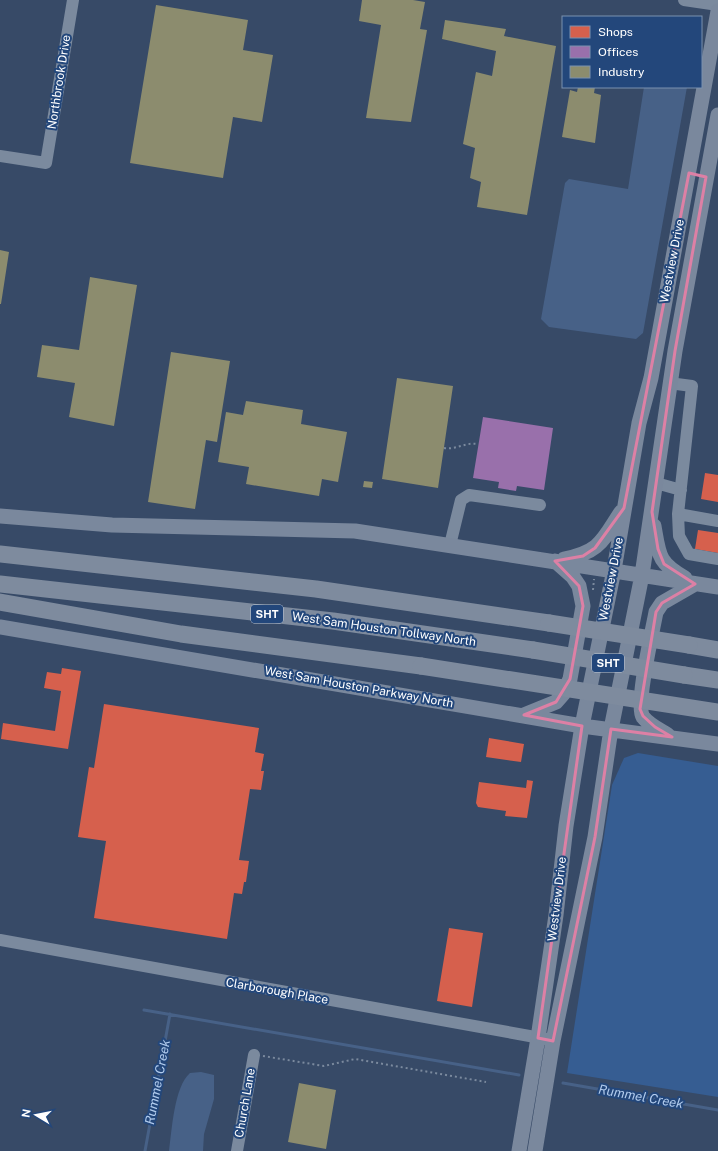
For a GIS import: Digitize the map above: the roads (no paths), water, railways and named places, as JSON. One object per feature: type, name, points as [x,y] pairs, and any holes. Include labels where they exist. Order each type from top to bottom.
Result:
[{"type":"highway","points":[[0,554],[328,590],[718,650]]},
{"type":"highway","name":"West Sam Houston Tollway North","points":[[0,584],[333,621],[533,650],[718,680]]},
{"type":"highway","points":[[0,602],[182,634],[420,666],[718,712]]},
{"type":"main road","name":"Westview Drive","points":[[519,1151],[538,1038],[556,915],[566,826],[582,726],[614,570],[639,423],[650,378],[718,10]]},
{"type":"main road","name":"Westview Drive","points":[[535,1151],[553,1041],[595,837],[611,729],[642,575],[669,383],[718,114]]},
{"type":"main road","points":[[688,173],[706,177]]},
{"type":"main road","points":[[650,378],[669,383]]},
{"type":"main road","points":[[555,561],[583,556],[595,548],[624,508]]},
{"type":"main road","points":[[652,512],[658,549],[664,564],[670,570],[695,584]]},
{"type":"main road","points":[[0,516],[112,525],[356,530],[718,587]]},
{"type":"main road","points":[[524,715],[556,702],[563,694],[570,680],[583,606],[579,586],[573,576],[555,561]]},
{"type":"main road","points":[[672,737],[655,727],[643,716],[640,709],[641,693],[656,612],[662,603],[695,584]]},
{"type":"main road","name":"West Sam Houston Parkway North","points":[[0,627],[582,726],[718,744]]},
{"type":"street","name":"Northbrook Drive","points":[[0,156],[46,163],[73,0]]},
{"type":"street","points":[[684,0],[718,5]]},
{"type":"street","points":[[669,383],[692,386],[678,514],[679,536],[689,554],[718,559]]},
{"type":"street","points":[[656,483],[681,490]]},
{"type":"street","points":[[450,545],[461,500],[469,495],[540,505]]},
{"type":"street","points":[[678,514],[718,521]]},
{"type":"street","name":"Clarborough Place","points":[[0,940],[553,1041]]},
{"type":"street","name":"Church Lane","points":[[237,1151],[254,1055]]},
{"type":"waterway","points":[[144,1010],[519,1075]]},
{"type":"waterway","name":"Rummel Creek","points":[[145,1151],[170,1014]]},
{"type":"waterway","name":"Rummel Creek","points":[[563,1083],[718,1110]]}]
